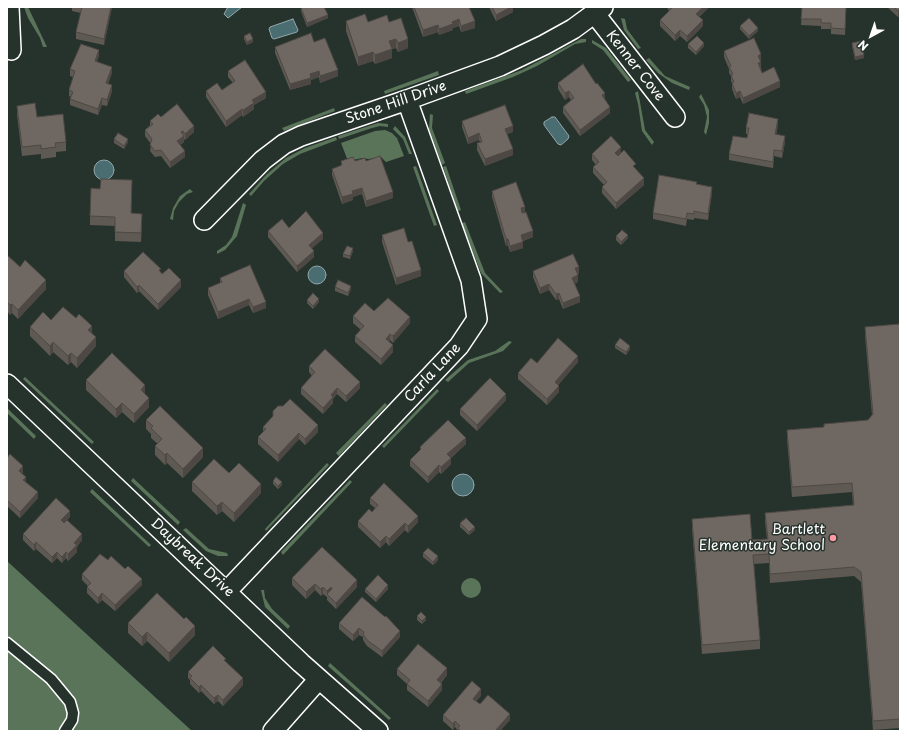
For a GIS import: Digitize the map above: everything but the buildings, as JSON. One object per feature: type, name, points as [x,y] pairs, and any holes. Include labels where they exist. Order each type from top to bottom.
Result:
[{"type":"street","points":[[9,7],[11,50]]},
{"type":"street","name":"Stone Hill Drive","points":[[204,220],[263,160],[284,144],[301,136],[500,66],[573,29],[599,10]]},
{"type":"street","name":"Kenner Cove","points":[[599,10],[675,117]]},
{"type":"street","name":"Carla Lane","points":[[227,591],[454,352],[477,319],[471,280],[406,100]]},
{"type":"street","name":"Daybreak Drive","points":[[7,384],[227,591],[319,680],[378,731]]},
{"type":"street","points":[[273,731],[319,680]]},
{"type":"lane","points":[[7,643],[51,679],[70,702],[73,713],[72,720],[65,731]]},
{"type":"green space","points":[[24,7],[28,7],[47,47],[43,47]]},
{"type":"green space","points":[[621,18],[625,19],[627,29],[641,48],[638,49],[624,30]]},
{"type":"green space","points":[[581,39],[586,39],[586,42],[575,44],[537,66],[513,77],[466,94],[465,91],[522,70]]},
{"type":"green space","points":[[592,40],[606,48],[631,80],[628,82],[603,50],[592,43]]},
{"type":"green space","points":[[649,58],[665,76],[690,87],[689,90],[672,83],[658,73],[646,60]]},
{"type":"green space","points":[[438,71],[439,75],[385,94],[384,91]]},
{"type":"green space","points":[[638,91],[645,130],[654,142],[652,145],[642,131],[635,93]]},
{"type":"green space","points":[[701,94],[709,110],[709,123],[706,135],[704,132],[707,117],[704,105],[699,97]]},
{"type":"green space","points":[[334,108],[335,111],[284,131],[282,128]]},
{"type":"green space","points":[[430,114],[433,115],[432,128],[445,163],[442,165],[429,129]]},
{"type":"green space","points":[[378,123],[388,124],[388,127],[380,126],[339,139],[338,136]]},
{"type":"green space","points":[[395,126],[405,137],[412,154],[409,154],[403,139],[393,129]]},
{"type":"green space","points":[[385,130],[392,133],[397,138],[404,156],[386,162],[381,157],[369,159],[362,158],[348,161],[341,143],[375,131]]},
{"type":"green space","points":[[336,137],[337,140],[300,154],[283,164],[264,181],[251,196],[249,194],[266,175],[286,158],[305,148]]},
{"type":"green space","points":[[416,166],[437,225],[434,226],[413,167]]},
{"type":"green space","points":[[446,166],[461,210],[458,211],[443,167]]},
{"type":"green space","points":[[190,189],[193,192],[187,194],[179,202],[174,211],[173,220],[170,219],[173,208],[180,196]]},
{"type":"green space","points":[[243,203],[246,205],[237,236],[225,250],[217,254],[217,251],[226,245],[232,237]]},
{"type":"green space","points":[[465,222],[485,273],[503,292],[500,293],[481,273],[462,223]]},
{"type":"green space","points":[[509,341],[512,342],[503,351],[469,363],[448,382],[445,380],[468,360],[495,351]]},
{"type":"green space","points":[[25,377],[94,442],[92,444],[23,379]]},
{"type":"green space","points":[[437,389],[439,391],[384,448],[382,446]]},
{"type":"green space","points":[[385,403],[387,405],[339,456],[336,453]]},
{"type":"green space","points":[[7,408],[36,436],[34,439],[7,413]]},
{"type":"green space","points":[[327,463],[329,465],[266,531],[265,529]]},
{"type":"green space","points":[[133,478],[180,522],[178,525],[131,481]]},
{"type":"green space","points":[[350,480],[352,482],[283,555],[281,552]]},
{"type":"green space","points":[[92,489],[151,545],[149,547],[90,492]]},
{"type":"green space","points":[[186,528],[209,549],[227,553],[228,556],[218,556],[206,551],[183,530]]},
{"type":"green space","points":[[7,561],[192,731],[7,731]]},
{"type":"green space","points":[[471,578],[478,581],[481,588],[478,595],[471,598],[464,595],[461,588],[464,581]]},
{"type":"green space","points":[[261,590],[264,590],[265,598],[272,609],[290,626],[288,629],[265,607]]},
{"type":"green space","points":[[330,663],[391,718],[389,720],[328,666]]},
{"type":"water","points":[[228,7],[242,7],[228,18],[224,14]]},
{"type":"water","points":[[293,19],[298,30],[297,32],[274,39],[272,38],[269,29],[270,27]]},
{"type":"water","points":[[552,117],[555,117],[569,136],[568,139],[561,145],[558,144],[544,125],[544,122]]},
{"type":"water","points":[[100,160],[108,160],[114,166],[114,174],[108,180],[100,180],[94,174],[94,166]]},
{"type":"water","points":[[317,266],[321,267],[325,271],[325,279],[321,283],[317,284],[313,283],[309,279],[308,275],[309,271],[313,267]]},
{"type":"water","points":[[463,474],[467,475],[473,481],[473,489],[467,495],[463,496],[459,495],[453,489],[452,485],[453,481],[459,475]]},
{"type":"place","name":"Bartlett Elementary School","points":[[833,538]]}]
